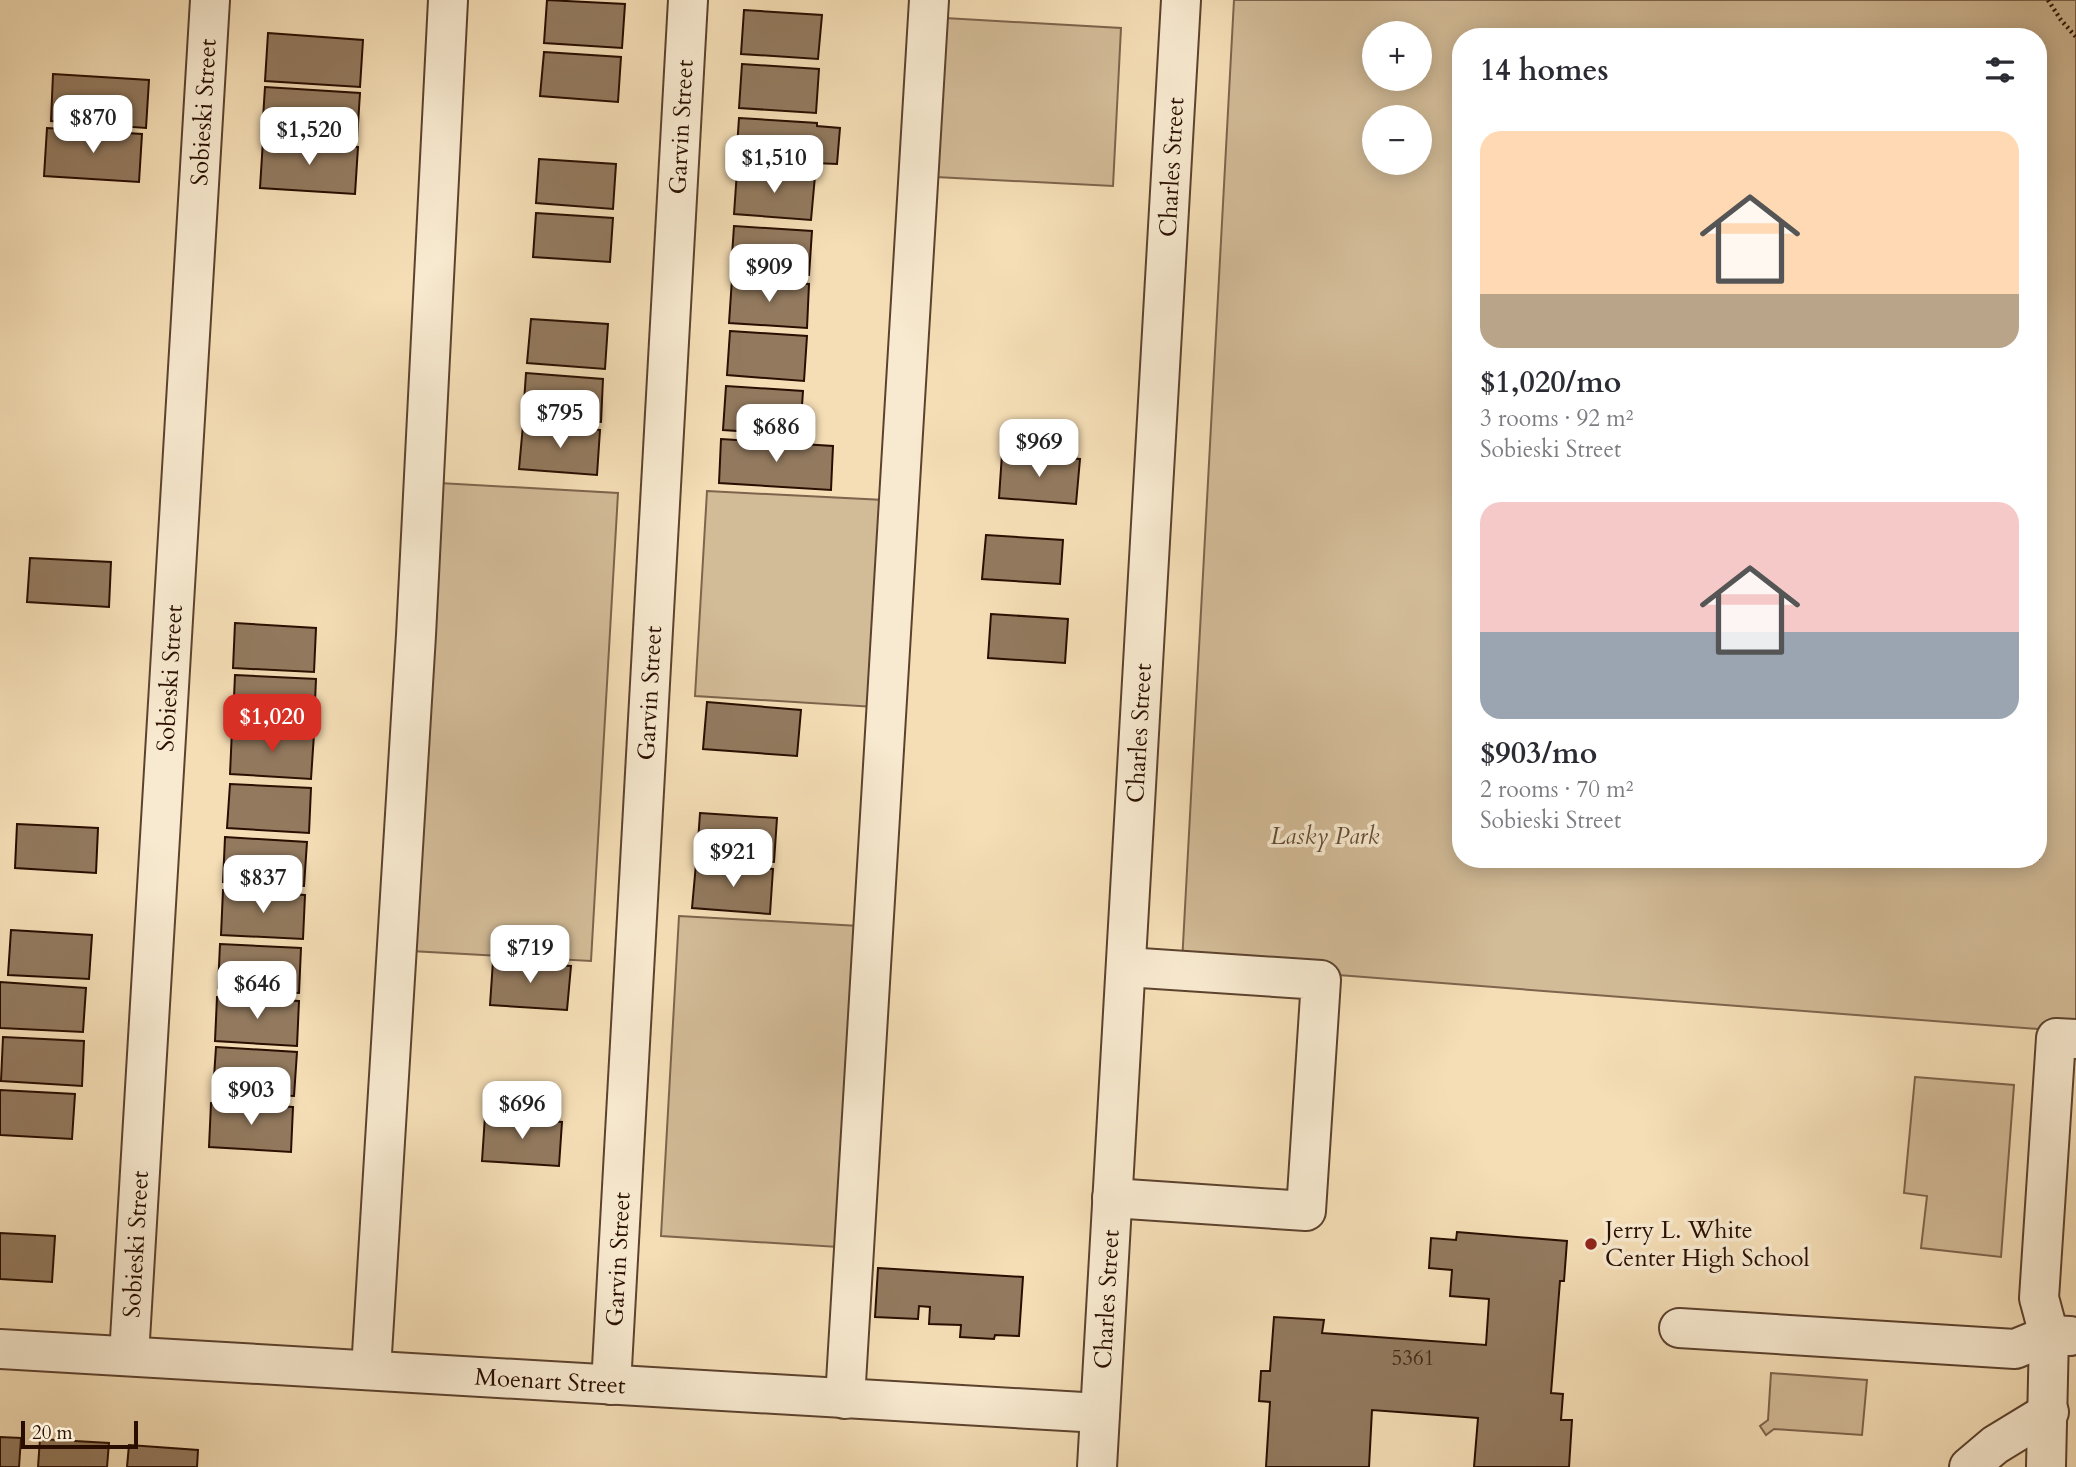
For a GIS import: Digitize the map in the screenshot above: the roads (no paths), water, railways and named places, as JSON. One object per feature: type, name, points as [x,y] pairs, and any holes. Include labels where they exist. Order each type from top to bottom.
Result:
[{"type":"street","name":"Sobieski Street","points":[[129,1356],[210,0]]},
{"type":"street","points":[[371,1370],[416,635],[448,0]]},
{"type":"street","name":"Garvin Street","points":[[611,1385],[688,0]]},
{"type":"street","points":[[845,1399],[929,0]]},
{"type":"street","name":"Charles Street","points":[[1097,1467],[1181,0]]},
{"type":"street","points":[[1112,1198],[1306,1211],[1321,980],[1126,967]]},
{"type":"street","points":[[2046,1467],[2049,1412],[2063,1335],[2039,1298],[2056,1038],[2076,1039]]},
{"type":"street","points":[[1679,1328],[2015,1349],[2063,1335]]},
{"type":"street","name":"Moenart Street","points":[[0,1349],[1100,1413]]},
{"type":"street","points":[[1969,1467],[1995,1446],[2049,1412]]},
{"type":"place","name":"Jerry L. White Center High School","points":[[1591,1244]]},
{"type":"park label","name":"Lasky Park","points":[[1325,836]]}]
